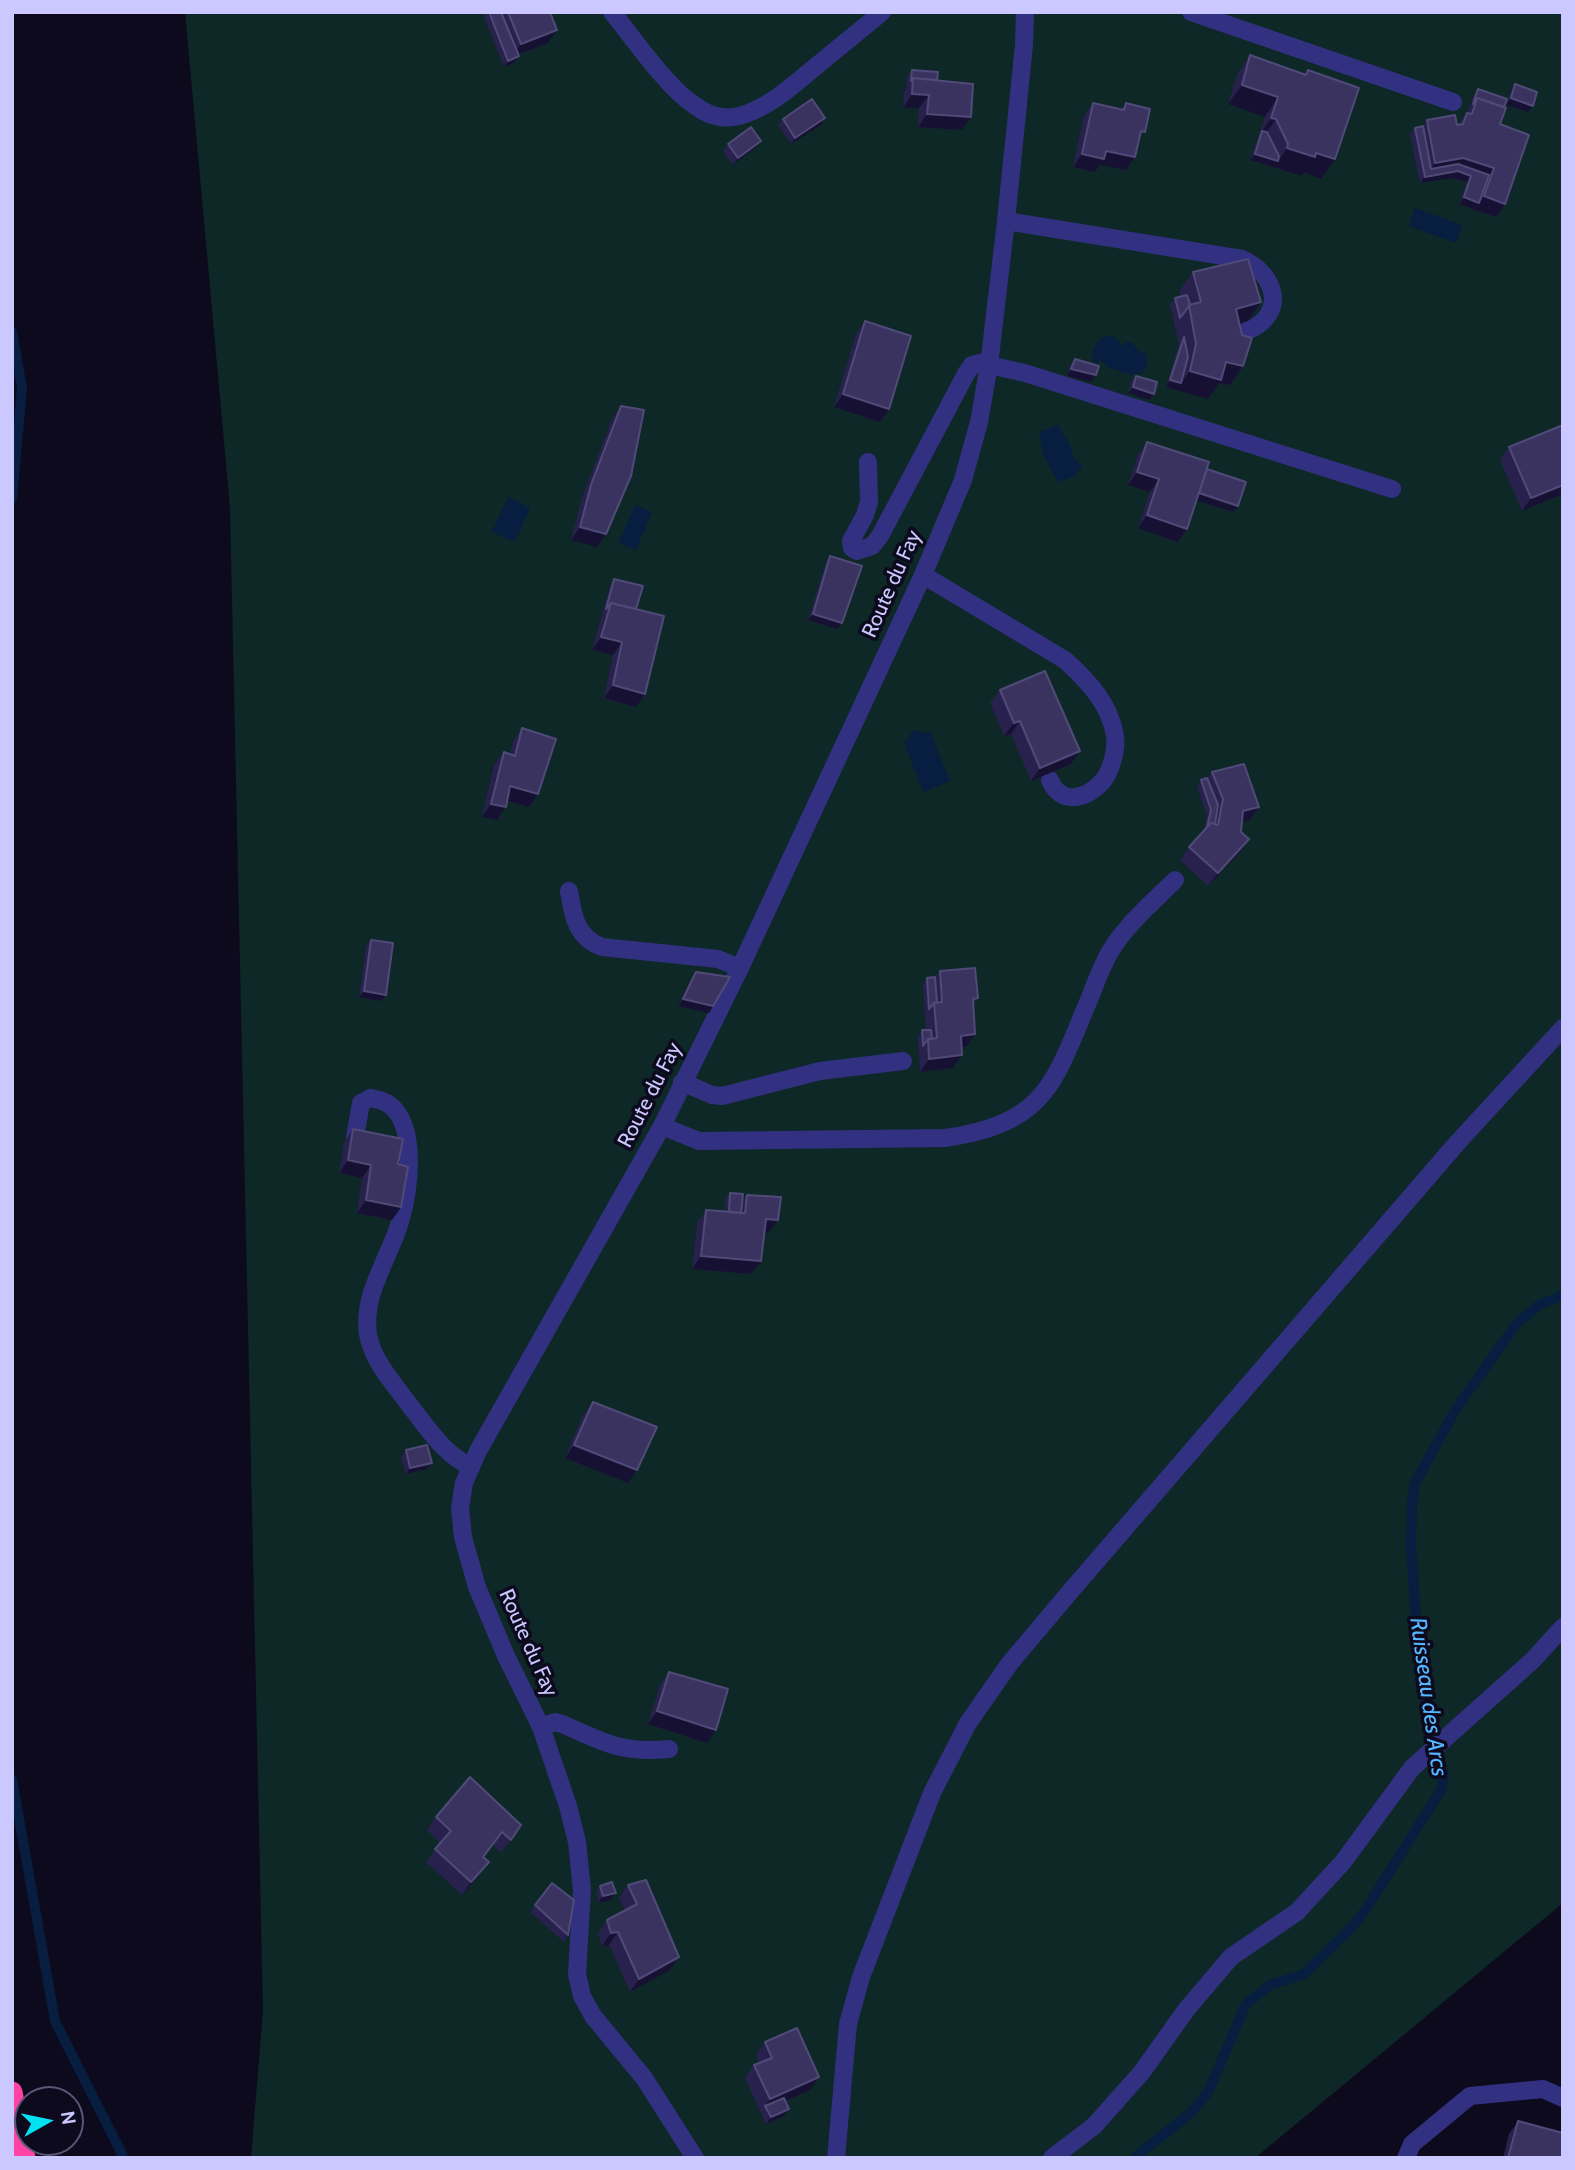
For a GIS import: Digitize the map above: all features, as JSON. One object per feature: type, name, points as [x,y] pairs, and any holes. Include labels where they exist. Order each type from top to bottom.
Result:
[{"type":"highway","points":[[12,2092],[25,2158]]},
{"type":"street","points":[[612,12],[677,91],[701,109],[724,118],[757,109],[782,94],[882,12]]},
{"type":"street","name":"Route du Fay","points":[[695,2158],[644,2078],[593,2016],[582,1996],[578,1974],[582,1890],[577,1842],[557,1768],[541,1727],[482,1599],[463,1537],[460,1508],[464,1483],[471,1467],[662,1126],[740,968],[923,575],[963,480],[979,422],[989,365],[1024,46],[1025,12]]},
{"type":"street","points":[[1191,12],[1453,102]]},
{"type":"street","points":[[1006,222],[1242,259],[1257,265],[1267,277],[1272,289],[1272,307],[1266,320],[1247,331]]},
{"type":"street","points":[[868,462],[869,502],[851,541],[852,548],[857,551],[872,546],[880,536],[967,372],[972,365],[989,365],[1025,373],[1392,489]]},
{"type":"street","points":[[923,575],[1065,660],[1085,678],[1101,698],[1115,737],[1108,772],[1102,782],[1069,798],[1054,791],[1050,780]]},
{"type":"street","points":[[662,1126],[699,1141],[945,1138],[976,1133],[1004,1123],[1022,1114],[1051,1086],[1114,946],[1131,923],[1175,880]]},
{"type":"street","points":[[569,891],[578,930],[592,943],[602,947],[718,959],[740,968]]},
{"type":"street","points":[[836,2158],[848,2024],[861,1977],[932,1793],[968,1723],[1010,1663],[1069,1593],[1458,1142],[1563,1028]]},
{"type":"street","points":[[682,1082],[712,1095],[722,1096],[820,1071],[903,1061]]},
{"type":"street","points":[[355,1137],[361,1102],[370,1098],[380,1100],[398,1114],[405,1130],[409,1153],[408,1180],[400,1221],[371,1293],[368,1334],[373,1351],[434,1437],[449,1453],[471,1467]]},
{"type":"street","points":[[1052,2158],[1094,2126],[1142,2072],[1186,2010],[1231,1957],[1297,1912],[1343,1862],[1412,1768],[1533,1660],[1563,1627]]},
{"type":"street","points":[[541,1727],[555,1722],[605,1744],[625,1749],[669,1749]]},
{"type":"street","points":[[1406,2158],[1412,2144],[1470,2096],[1543,2088],[1563,2098]]},
{"type":"green space","points":[[185,12],[1563,12],[1563,1903],[1255,2158],[251,2158],[263,2010],[230,508]]},
{"type":"water","points":[[1415,208],[1462,225],[1456,243],[1409,226]]},
{"type":"water","points":[[1107,336],[1113,336],[1123,346],[1126,342],[1132,342],[1138,351],[1145,353],[1148,362],[1143,373],[1120,372],[1100,360],[1095,366],[1094,348]]},
{"type":"water","points":[[1058,425],[1075,459],[1082,466],[1076,475],[1058,482],[1044,456],[1039,432]]},
{"type":"water","points":[[508,497],[530,508],[515,542],[492,532]]},
{"type":"water","points":[[635,505],[652,512],[636,550],[619,543]]},
{"type":"water","points":[[916,730],[925,733],[930,731],[950,781],[923,792],[904,742]]},
{"type":"building","points":[[489,12],[501,12],[519,56],[508,61]]},
{"type":"building","points":[[508,12],[550,12],[557,30],[521,44]]},
{"type":"building","points":[[1250,55],[1306,75],[1308,70],[1359,88],[1335,159],[1316,153],[1315,157],[1287,148],[1288,144],[1276,119],[1271,118],[1278,97],[1242,85]]},
{"type":"building","points":[[912,70],[938,72],[937,80],[913,78],[911,81]]},
{"type":"building","points":[[913,78],[973,84],[971,117],[927,114],[929,95],[912,94]]},
{"type":"building","points":[[1515,84],[1537,92],[1533,106],[1511,98]]},
{"type":"building","points":[[1478,89],[1507,99],[1504,107],[1477,98],[1473,104]]},
{"type":"building","points":[[1477,98],[1506,108],[1500,124],[1529,135],[1505,204],[1484,196],[1494,168],[1463,158],[1435,163],[1427,120],[1455,115],[1457,125],[1463,124],[1467,113],[1472,114]]},
{"type":"building","points":[[812,99],[825,118],[795,138],[783,119]]},
{"type":"building","points":[[1093,103],[1124,110],[1126,103],[1150,109],[1135,157],[1106,151],[1104,159],[1082,154]]},
{"type":"building","points":[[1423,126],[1431,169],[1458,164],[1489,175],[1479,203],[1464,197],[1471,176],[1458,171],[1425,177],[1415,128]]},
{"type":"building","points":[[751,127],[761,141],[738,158],[728,144]]},
{"type":"building","points":[[1262,131],[1267,132],[1279,156],[1278,161],[1255,154]]},
{"type":"building","points":[[1248,259],[1261,302],[1236,309],[1242,335],[1252,338],[1243,366],[1226,362],[1221,380],[1190,371],[1196,344],[1189,305],[1201,302],[1193,272]]},
{"type":"building","points":[[1187,295],[1190,305],[1180,318],[1175,298]]},
{"type":"building","points":[[865,321],[911,336],[889,409],[843,394]]},
{"type":"building","points":[[1184,337],[1188,357],[1181,383],[1170,380]]},
{"type":"building","points":[[1075,359],[1099,366],[1096,375],[1071,369]]},
{"type":"building","points":[[1136,376],[1157,382],[1154,394],[1133,387]]},
{"type":"building","points":[[621,406],[644,410],[631,476],[606,534],[580,527],[591,485]]},
{"type":"building","points":[[1563,425],[1563,485],[1531,498],[1509,447]]},
{"type":"building","points":[[1147,442],[1209,462],[1187,529],[1147,515],[1159,479],[1137,472]]},
{"type":"building","points":[[1207,469],[1246,482],[1238,506],[1199,493]]},
{"type":"building","points":[[830,556],[862,566],[842,623],[813,614]]},
{"type":"building","points":[[614,579],[643,586],[636,609],[611,603],[606,609]]},
{"type":"building","points":[[611,603],[664,616],[645,694],[613,685],[622,642],[601,637]]},
{"type":"building","points":[[1045,671],[1080,751],[1040,768],[1020,721],[1014,723],[1000,690]]},
{"type":"building","points":[[522,728],[556,739],[538,794],[510,786],[506,807],[491,804],[504,752],[515,756]]},
{"type":"building","points":[[1244,764],[1259,807],[1243,811],[1241,832],[1249,839],[1218,873],[1189,847],[1211,823],[1218,825],[1223,799],[1212,772]]},
{"type":"building","points":[[1207,778],[1218,805],[1215,824],[1211,823],[1207,827],[1211,810],[1201,780]]},
{"type":"building","points":[[371,940],[393,943],[386,995],[364,991]]},
{"type":"building","points":[[975,968],[978,998],[973,999],[975,1034],[961,1036],[962,1055],[929,1059],[928,1039],[937,1038],[934,1003],[942,1002],[940,971]]},
{"type":"building","points":[[696,972],[730,977],[713,1006],[683,999]]},
{"type":"building","points":[[935,977],[937,1002],[929,1009],[927,978]]},
{"type":"building","points":[[922,1030],[931,1030],[932,1039],[928,1039],[923,1046]]},
{"type":"building","points":[[353,1129],[403,1139],[398,1164],[408,1167],[401,1207],[366,1200],[371,1165],[348,1160]]},
{"type":"building","points":[[730,1193],[743,1194],[741,1213],[729,1212]]},
{"type":"building","points":[[747,1195],[781,1197],[778,1220],[766,1219],[761,1261],[701,1256],[706,1210],[745,1213]]},
{"type":"building","points":[[593,1402],[657,1427],[637,1470],[574,1445]]},
{"type":"building","points":[[427,1445],[432,1463],[410,1468],[406,1450]]},
{"type":"building","points":[[669,1672],[728,1689],[716,1730],[657,1711]]},
{"type":"building","points":[[470,1777],[521,1825],[511,1840],[502,1832],[483,1857],[489,1862],[471,1882],[435,1849],[451,1831],[436,1817]]},
{"type":"building","points":[[646,1880],[679,1957],[639,1979],[618,1932],[611,1933],[607,1920],[637,1904],[628,1885]]},
{"type":"building","points":[[612,1882],[616,1893],[603,1896],[600,1886]]},
{"type":"building","points":[[552,1883],[574,1900],[568,1935],[535,1905]]},
{"type":"building","points":[[797,2028],[819,2077],[770,2099],[754,2065],[772,2058],[765,2042]]},
{"type":"building","points":[[784,2098],[789,2109],[771,2117],[765,2106]]},
{"type":"building","points":[[1518,2121],[1563,2133],[1563,2158],[1508,2158]]},
{"type":"waterway","points":[[12,332],[22,388],[12,499]]},
{"type":"waterway","name":"Ruisseau des Arcs","points":[[1134,2158],[1192,2112],[1208,2092],[1246,2004],[1270,1985],[1304,1974],[1353,1926],[1441,1790],[1444,1775],[1442,1767],[1437,1763],[1423,1692],[1417,1634],[1411,1547],[1415,1483],[1456,1409],[1517,1323],[1539,1305],[1563,1295]]},
{"type":"waterway","points":[[12,1779],[55,2021],[124,2158]]}]
